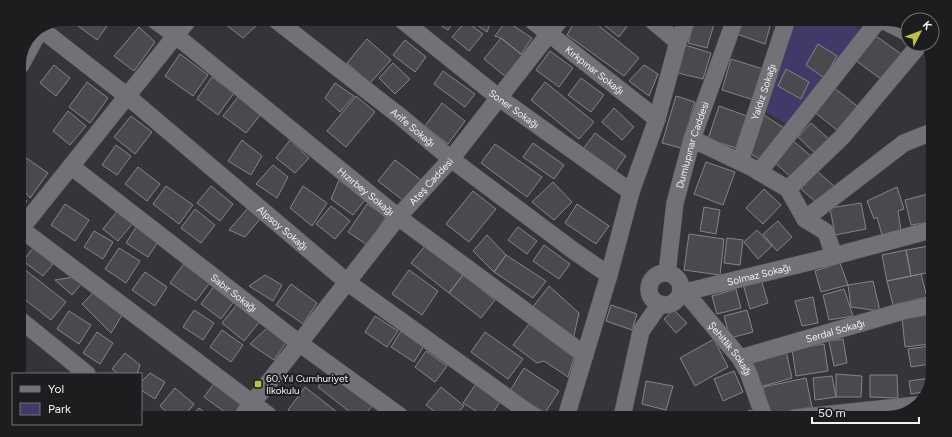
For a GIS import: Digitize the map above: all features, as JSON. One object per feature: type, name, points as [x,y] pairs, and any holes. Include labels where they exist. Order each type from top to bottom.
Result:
[{"type":"street","name":"Hızırbey Sokağı","points":[[163,26],[398,217],[585,355]]},
{"type":"street","points":[[26,223],[72,167],[183,26]]},
{"type":"street","name":"Arife Sokağı","points":[[284,26],[401,117],[451,159],[574,251],[610,275]]},
{"type":"street","name":"Soner Sokağı","points":[[409,26],[498,97],[631,192]]},
{"type":"street","points":[[658,26],[678,42]]},
{"type":"street","points":[[568,411],[610,275],[631,192],[657,119],[678,42],[684,26]]},
{"type":"street","name":"Dumlupınar Caddesi","points":[[667,273],[675,203],[692,139],[733,26]]},
{"type":"street","name":"Yaldız Sokağı","points":[[740,162],[785,26]]},
{"type":"street","points":[[759,172],[874,26]]},
{"type":"street","name":"Ateş Caddesi","points":[[248,409],[398,217],[451,159],[554,27]]},
{"type":"street","name":"Kırkpınar Sokağı","points":[[554,27],[657,119]]},
{"type":"street","name":"Alpsoy Sokağı","points":[[44,32],[127,96],[347,282],[526,411]]},
{"type":"street","points":[[788,189],[842,137],[913,52]]},
{"type":"street","points":[[804,219],[904,142],[926,134]]},
{"type":"street","points":[[692,139],[740,162],[788,189],[804,219],[826,232],[834,256]]},
{"type":"street","name":"Sabır Sokağı","points":[[72,167],[299,343],[393,411]]},
{"type":"street","name":"Solmaz Sokağı","points":[[683,292],[834,256],[926,231]]},
{"type":"street","points":[[26,235],[248,409]]},
{"type":"street","points":[[623,411],[641,331],[655,299],[650,283],[652,278],[662,273],[667,273],[678,279],[683,292],[674,302],[665,305],[655,299]]},
{"type":"street","name":"Şehitlik Sokağı","points":[[683,292],[740,358],[748,372],[762,411]]},
{"type":"street","name":"Serdal Sokağı","points":[[740,358],[903,311],[926,307]]},
{"type":"street","points":[[26,325],[86,373]]},
{"type":"street","points":[[854,411],[902,408]]},
{"type":"green space","points":[[788,26],[854,26],[861,30],[788,125],[766,112],[776,66]]},
{"type":"building","points":[[78,26],[107,26],[97,40]]},
{"type":"building","points":[[228,26],[256,26],[243,38]]},
{"type":"building","points":[[442,26],[451,26],[448,30]]},
{"type":"building","points":[[462,26],[473,26],[483,34],[469,51],[452,37]]},
{"type":"building","points":[[478,26],[489,26],[487,32]]},
{"type":"building","points":[[502,26],[514,26],[532,38],[521,54],[501,38],[495,36]]},
{"type":"building","points":[[572,26],[599,26],[639,58],[624,76],[567,35]]},
{"type":"building","points":[[605,26],[627,26],[619,37]]},
{"type":"building","points":[[693,26],[713,26],[707,48],[688,43]]},
{"type":"building","points":[[737,26],[770,26],[765,44],[734,33]]},
{"type":"building","points":[[139,27],[155,42],[134,71],[114,56]]},
{"type":"building","points":[[873,34],[904,56],[885,82],[855,60]]},
{"type":"building","points":[[501,38],[523,56],[506,77],[484,59]]},
{"type":"building","points":[[367,39],[391,60],[370,83],[347,63]]},
{"type":"building","points":[[405,40],[426,57],[415,72],[393,55]]},
{"type":"building","points":[[818,44],[837,56],[824,78],[806,65]]},
{"type":"building","points":[[685,45],[711,53],[703,79],[678,73]]},
{"type":"building","points":[[550,51],[573,68],[559,87],[536,70]]},
{"type":"building","points":[[180,54],[208,75],[193,96],[165,76]]},
{"type":"building","points":[[731,59],[763,69],[754,100],[722,90]]},
{"type":"building","points":[[393,63],[410,79],[395,94],[379,78]]},
{"type":"building","points":[[54,65],[70,78],[56,96],[40,83]]},
{"type":"building","points":[[644,65],[658,74],[649,96],[629,81]]},
{"type":"building","points":[[786,69],[809,82],[801,99],[778,86]]},
{"type":"building","points":[[443,71],[475,94],[465,107],[434,84]]},
{"type":"building","points":[[212,77],[234,93],[218,115],[197,99]]},
{"type":"building","points":[[581,78],[604,95],[591,112],[568,95]]},
{"type":"building","points":[[87,82],[108,98],[90,123],[69,107]]},
{"type":"building","points":[[545,82],[594,122],[579,139],[531,100]]},
{"type":"building","points":[[335,83],[354,96],[340,112],[325,98]]},
{"type":"building","points":[[833,87],[861,109],[842,134],[813,111]]},
{"type":"building","points":[[356,96],[375,112],[346,147],[327,131]]},
{"type":"building","points":[[676,96],[695,102],[681,148],[662,143]]},
{"type":"building","points":[[238,97],[261,114],[246,133],[223,116]]},
{"type":"building","points":[[442,103],[465,121],[448,144],[425,126]]},
{"type":"building","points":[[719,106],[747,116],[736,148],[708,139]]},
{"type":"building","points":[[614,108],[634,127],[622,140],[602,122]]},
{"type":"building","points":[[68,111],[86,126],[70,145],[53,131]]},
{"type":"building","points":[[764,115],[787,130],[763,161],[749,153]]},
{"type":"building","points":[[131,116],[152,132],[135,154],[114,137]]},
{"type":"building","points":[[811,123],[830,140],[817,155],[798,137]]},
{"type":"building","points":[[595,133],[626,156],[612,176],[580,153]]},
{"type":"building","points":[[791,139],[811,156],[792,178],[773,161]]},
{"type":"building","points":[[242,140],[262,156],[251,175],[228,161]]},
{"type":"building","points":[[290,140],[309,158],[295,173],[276,158]]},
{"type":"building","points":[[533,143],[564,165],[554,179],[523,157]]},
{"type":"building","points":[[495,144],[542,177],[527,197],[481,163]]},
{"type":"building","points":[[116,145],[131,156],[117,175],[102,165]]},
{"type":"building","points":[[26,158],[48,173],[30,198],[26,193]]},
{"type":"building","points":[[395,160],[421,180],[404,201],[378,181]]},
{"type":"building","points":[[706,162],[735,172],[723,205],[694,194]]},
{"type":"building","points":[[273,165],[288,177],[277,198],[256,184]]},
{"type":"building","points":[[138,167],[160,184],[147,201],[125,184]]},
{"type":"building","points":[[817,171],[835,187],[819,205],[801,189]]},
{"type":"building","points":[[339,180],[365,200],[353,215],[331,199]]},
{"type":"building","points":[[553,182],[572,202],[554,220],[532,202]]},
{"type":"building","points":[[166,186],[193,205],[179,224],[153,204]]},
{"type":"building","points":[[211,186],[233,204],[220,221],[197,203]]},
{"type":"building","points":[[303,186],[327,203],[312,226],[290,208]]},
{"type":"building","points":[[897,187],[904,209],[898,211],[901,231],[882,235],[877,217],[874,219],[867,201]]},
{"type":"building","points":[[764,189],[781,205],[763,224],[746,208]]},
{"type":"building","points":[[473,191],[496,209],[469,242],[446,224]]},
{"type":"building","points":[[926,195],[926,223],[911,225],[905,200]]},
{"type":"building","points":[[861,203],[866,229],[835,235],[830,208]]},
{"type":"building","points":[[65,204],[89,220],[75,241],[51,225]]},
{"type":"building","points":[[367,204],[386,217],[367,245],[348,232]]},
{"type":"building","points":[[577,204],[609,226],[596,244],[565,223]]},
{"type":"building","points":[[331,206],[350,221],[335,239],[316,224]]},
{"type":"building","points":[[704,207],[720,210],[716,234],[700,231]]},
{"type":"building","points":[[248,208],[260,219],[245,237],[229,230]]},
{"type":"building","points":[[119,209],[134,222],[118,241],[103,229]]},
{"type":"building","points":[[195,209],[215,225],[201,243],[181,228]]},
{"type":"building","points":[[778,221],[792,237],[777,251],[763,234]]},
{"type":"building","points":[[138,224],[160,239],[148,257],[126,243]]},
{"type":"building","points":[[518,227],[537,241],[527,254],[508,240]]},
{"type":"building","points":[[757,230],[772,246],[758,259],[744,242]]},
{"type":"building","points":[[94,231],[113,242],[103,259],[84,247]]},
{"type":"building","points":[[689,234],[724,239],[720,275],[684,270]]},
{"type":"building","points":[[487,235],[506,255],[494,272],[473,251]]},
{"type":"building","points":[[727,238],[743,240],[740,265],[724,263]]},
{"type":"building","points":[[544,245],[570,264],[559,279],[533,261]]},
{"type":"building","points":[[425,246],[463,275],[449,293],[411,263]]},
{"type":"building","points":[[926,247],[926,273],[911,276],[906,250]]},
{"type":"building","points":[[33,248],[53,264],[43,276],[26,263],[26,257]]},
{"type":"building","points":[[119,248],[140,261],[126,283],[105,269]]},
{"type":"building","points":[[906,250],[911,276],[887,281],[882,255]]},
{"type":"building","points":[[506,255],[546,281],[533,298],[494,272]]},
{"type":"building","points":[[185,262],[211,281],[196,301],[170,283]]},
{"type":"building","points":[[840,263],[848,285],[821,292],[815,271]]},
{"type":"building","points":[[409,270],[438,291],[422,315],[392,294]]},
{"type":"building","points":[[26,271],[66,302],[51,320],[26,300]]},
{"type":"building","points":[[145,272],[167,287],[155,306],[132,290]]},
{"type":"building","points":[[921,274],[926,297],[893,305],[887,281]]},
{"type":"building","points":[[265,275],[282,285],[273,301],[249,286]]},
{"type":"building","points":[[463,275],[495,300],[481,318],[449,293]]},
{"type":"building","points":[[74,277],[82,283],[72,295],[55,280]]},
{"type":"building","points":[[761,279],[768,303],[750,309],[743,284]]},
{"type":"building","points":[[873,281],[880,311],[851,307],[848,285]]},
{"type":"building","points":[[291,284],[317,303],[303,324],[276,305]]},
{"type":"building","points":[[215,285],[235,300],[221,319],[201,304]]},
{"type":"building","points":[[549,286],[579,313],[573,340],[532,308]]},
{"type":"building","points":[[736,289],[741,308],[717,314],[712,296]]},
{"type":"building","points":[[844,289],[853,316],[829,320],[823,295]]},
{"type":"building","points":[[94,292],[124,312],[111,333],[82,304]]},
{"type":"building","points":[[813,297],[818,323],[802,326],[795,301]]},
{"type":"building","points":[[239,302],[261,320],[244,341],[222,323]]},
{"type":"building","points":[[611,305],[637,314],[632,330],[606,321]]},
{"type":"building","points":[[194,310],[214,323],[203,340],[183,327]]},
{"type":"building","points":[[674,310],[687,323],[676,333],[664,319]]},
{"type":"building","points":[[747,310],[753,332],[730,338],[724,316]]},
{"type":"building","points":[[69,311],[91,325],[79,344],[57,329]]},
{"type":"building","points":[[926,315],[926,344],[905,347],[902,318]]},
{"type":"building","points":[[375,316],[398,331],[387,347],[365,332]]},
{"type":"building","points":[[529,324],[574,358],[568,377],[544,361],[537,363],[513,345]]},
{"type":"building","points":[[267,328],[287,341],[274,360],[250,344]]},
{"type":"building","points":[[222,330],[243,345],[231,362],[210,347]]},
{"type":"building","points":[[401,331],[424,346],[414,362],[391,347]]},
{"type":"building","points":[[97,332],[113,343],[100,364],[83,353]]},
{"type":"building","points":[[485,332],[523,359],[508,379],[471,352]]},
{"type":"building","points":[[714,339],[728,367],[695,386],[680,358]]},
{"type":"building","points":[[843,339],[847,363],[834,366],[829,341]]},
{"type":"building","points":[[824,344],[828,371],[796,376],[792,349]]},
{"type":"building","points":[[926,347],[926,365],[911,367],[908,349]]},
{"type":"building","points":[[426,351],[447,366],[435,382],[415,367]]},
{"type":"building","points":[[786,351],[792,378],[760,387],[752,359]]},
{"type":"building","points":[[125,353],[140,365],[137,373],[117,373],[112,369]]},
{"type":"building","points":[[524,368],[559,391],[546,411],[542,411],[510,391]]},
{"type":"building","points":[[734,371],[743,392],[723,401],[714,379]]},
{"type":"building","points":[[150,373],[165,382],[155,399],[142,391],[142,381]]},
{"type":"building","points":[[329,373],[372,406],[368,411],[349,411],[318,387]]},
{"type":"building","points":[[836,374],[862,376],[861,397],[836,397]]},
{"type":"building","points":[[870,375],[897,375],[898,398],[870,397]]},
{"type":"building","points":[[832,376],[836,397],[815,400],[813,378]]},
{"type":"building","points":[[806,378],[812,407],[790,411],[768,411],[763,387]]},
{"type":"building","points":[[925,379],[921,392],[911,394],[909,381]]},
{"type":"building","points":[[646,381],[673,386],[666,410],[642,404]]},
{"type":"building","points":[[215,382],[246,405],[241,411],[223,411],[204,397]]},
{"type":"building","points":[[476,384],[501,400],[494,411],[476,411],[463,403]]},
{"type":"building","points":[[305,387],[336,411],[289,411],[288,410]]},
{"type":"building","points":[[441,387],[464,406],[460,411],[434,411],[426,405]]},
{"type":"building","points":[[175,388],[194,404],[188,411],[166,411],[160,406]]},
{"type":"place","name":"60. Yıl Cumhuriyet İlkokulu","points":[[258,384]]}]
